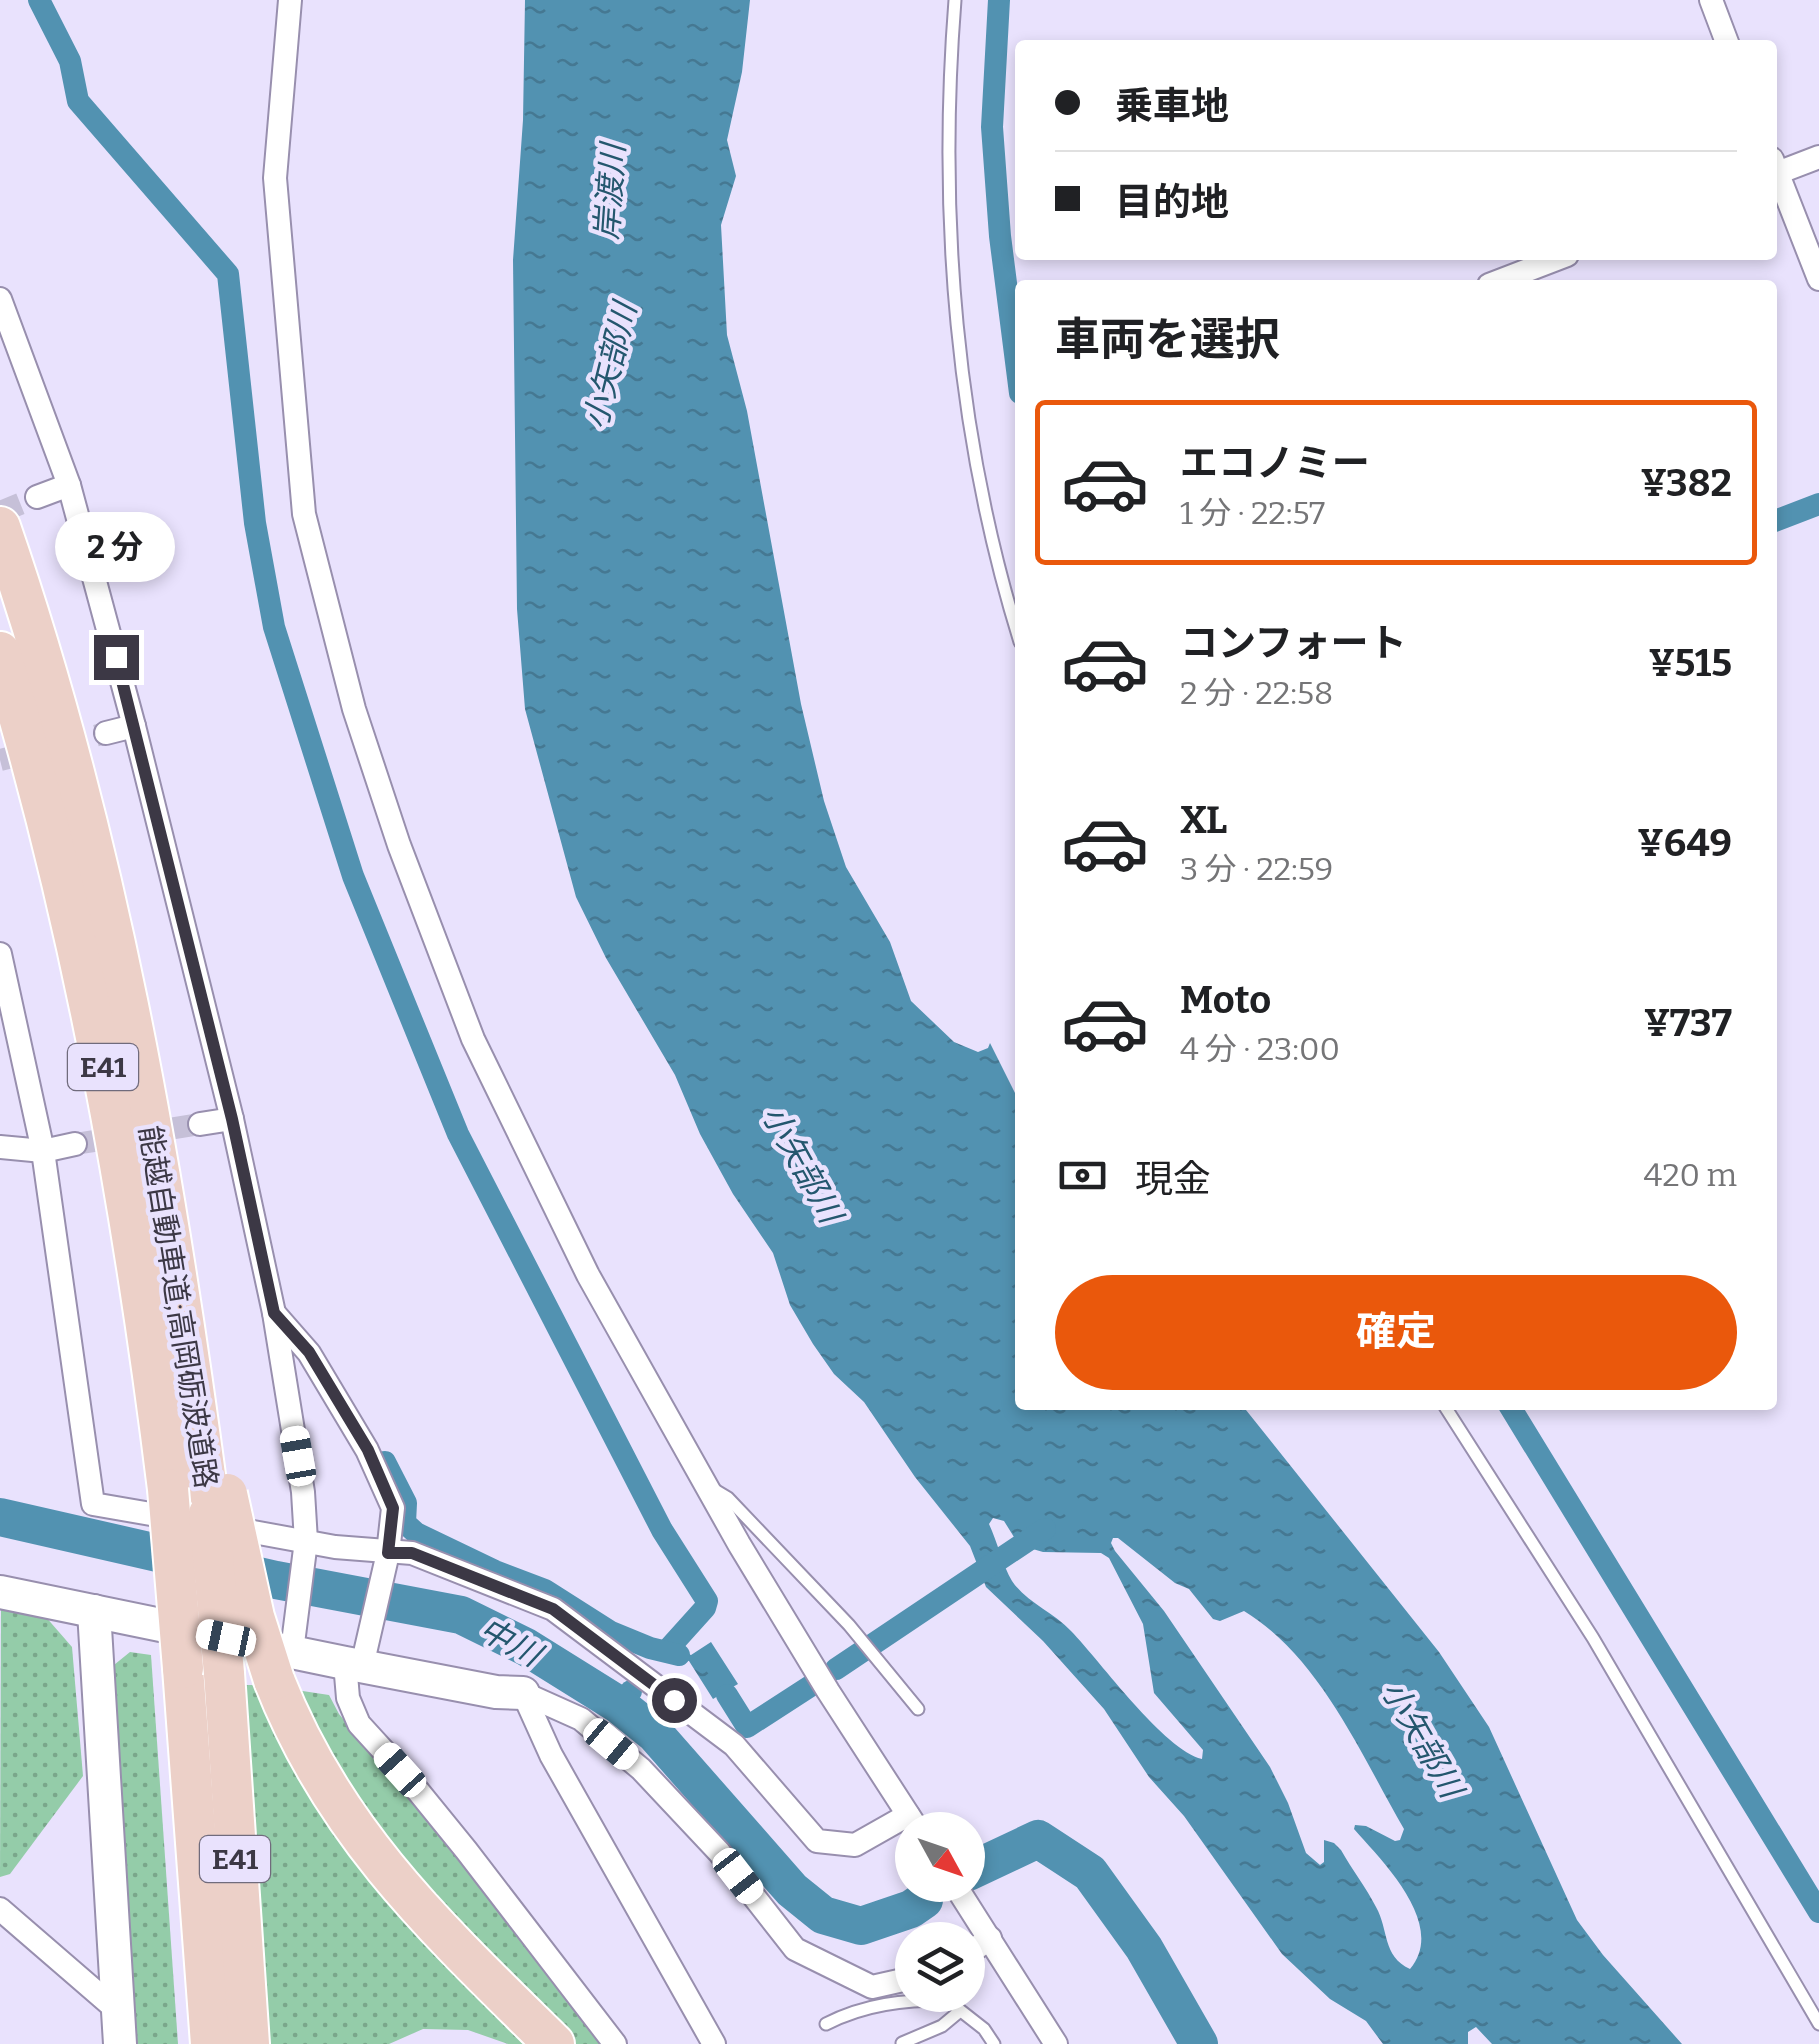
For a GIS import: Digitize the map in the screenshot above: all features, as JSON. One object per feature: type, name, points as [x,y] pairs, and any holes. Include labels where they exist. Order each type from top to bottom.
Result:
[{"type":"highway","name":"E41","points":[[0,526],[58,717],[187,1268],[200,1491]]},
{"type":"highway","name":"能越自動車道;高岡砺波道路","points":[[0,652],[62,878],[128,1199],[200,1491],[224,1673],[248,2044]]},
{"type":"highway","name":"能越自動車道;高岡砺波道路","points":[[200,1491],[183,1668],[211,2044]]},
{"type":"highway","points":[[200,1491],[254,1617],[286,1651],[292,1723],[328,1790],[388,1874],[554,2044]]},
{"type":"highway","points":[[183,1668],[182,1742],[199,2044]]},
{"type":"street","points":[[290,0],[275,178],[304,514],[354,710],[473,1039],[588,1275],[705,1485],[828,1691],[906,1812]]},
{"type":"street","points":[[1711,0],[1726,40]]},
{"type":"street","points":[[1777,168],[1819,158]]},
{"type":"street","points":[[1777,176],[1819,278]]},
{"type":"street","points":[[1502,280],[1554,260]]},
{"type":"street","points":[[0,299],[70,485],[232,1119],[274,1313],[303,1492],[305,1547],[286,1651]]},
{"type":"street","points":[[37,497],[70,485]]},
{"type":"street","points":[[106,733],[134,726]]},
{"type":"street","points":[[0,954],[43,1151],[92,1504],[386,1562],[412,1553],[553,1609],[734,1745],[817,1841],[855,1845],[895,1830]]},
{"type":"street","points":[[200,1124],[232,1119]]},
{"type":"street","points":[[0,1147],[43,1151],[75,1144]]},
{"type":"street","points":[[274,1313],[309,1352],[368,1450],[393,1508],[374,1614],[353,1665],[348,1698],[359,1724],[444,1824],[616,2044]]},
{"type":"street","points":[[0,1592],[353,1665],[496,1692],[523,1693],[581,1720],[640,1769],[719,1852],[794,1948],[872,1987],[895,1982]]},
{"type":"street","points":[[94,1611],[119,2028]]},
{"type":"street","points":[[523,1693],[551,1755],[714,2044]]},
{"type":"street","points":[[966,1902],[1056,2044]]},
{"type":"street","points":[[0,1909],[119,2028]]},
{"type":"street","points":[[985,1942],[990,1938]]},
{"type":"lane","points":[[954,0],[948,78],[958,346],[981,499],[1015,624]]},
{"type":"lane","points":[[1447,1410],[1593,1638],[1819,2024]]},
{"type":"lane","points":[[705,1485],[728,1498],[849,1624],[918,1709]]},
{"type":"lane","points":[[826,2024],[852,2010],[895,2003]]},
{"type":"lane","points":[[902,2043],[942,2026],[958,2012]]},
{"type":"lane","points":[[963,2012],[984,2029],[994,2044]]},
{"type":"green space","points":[[1,1608],[45,1616],[72,1647],[83,1776],[10,1874],[0,1877]]},
{"type":"green space","points":[[130,1652],[151,1655],[178,2044],[133,2044],[109,1669]]},
{"type":"green space","points":[[244,1685],[263,1685],[532,2044],[508,2044],[468,2030],[423,2029],[389,2044],[268,2044]]},
{"type":"green space","points":[[296,1690],[329,1695],[339,1714],[576,2003],[604,2044],[572,2044],[368,1822]]},
{"type":"water","points":[[525,0],[750,0],[742,72],[727,140],[736,176],[721,225],[727,335],[747,411],[801,704],[824,801],[846,867],[890,942],[911,1001],[954,1042],[978,1052],[990,1043],[1015,1093],[1015,1410],[1246,1410],[1439,1652],[1489,1727],[1577,1920],[1682,2044],[1492,2044],[1476,2027],[1468,2032],[1468,2044],[1383,2044],[1366,2021],[1330,1999],[1282,1954],[1184,1816],[1149,1777],[1104,1709],[1043,1641],[986,1587],[970,1546],[915,1477],[864,1402],[834,1374],[813,1344],[790,1305],[773,1253],[733,1194],[700,1134],[675,1075],[606,958],[576,897],[525,709],[517,609],[513,260],[523,120]],"holes":[[[993,1518],[1004,1521],[1019,1545],[1043,1552],[1101,1553],[1109,1558],[1143,1624],[1154,1693],[1203,1750],[1202,1759],[1170,1740],[1071,1631],[1018,1588],[989,1524]],[[1113,1538],[1189,1589],[1213,1619],[1220,1621],[1244,1611],[1271,1631],[1317,1681],[1355,1740],[1404,1829],[1400,1840],[1395,1841],[1366,1826],[1355,1825],[1354,1829],[1395,1877],[1416,1914],[1421,1933],[1419,1952],[1410,1969],[1390,1950],[1376,1907],[1341,1850],[1324,1840],[1324,1862],[1320,1865],[1306,1853],[1270,1767],[1164,1611],[1115,1551]]]},
{"type":"water","points":[[711,1642],[738,1684],[721,1699],[713,1699],[689,1661],[678,1658],[681,1651],[691,1655]]},
{"type":"waterway","points":[[39,0],[70,61],[78,101],[228,274],[255,523],[274,627],[353,876],[458,1134],[662,1530],[707,1601],[669,1648]]},
{"type":"waterway","points":[[999,0],[992,127],[1000,236],[1015,354]]},
{"type":"waterway","points":[[1777,520],[1819,504]]},
{"type":"waterway","points":[[1512,1410],[1819,1912]]},
{"type":"waterway","points":[[385,1462],[406,1503],[405,1523],[416,1533],[545,1590],[611,1632],[679,1655]]},
{"type":"waterway","name":"中川","points":[[0,1517],[276,1580],[461,1615],[526,1647],[619,1705],[655,1734],[792,1890],[823,1915],[861,1926],[921,1902]]},
{"type":"waterway","points":[[836,1669],[1045,1529]]},
{"type":"waterway","points":[[727,1695],[747,1727],[812,1685]]},
{"type":"waterway","points":[[619,1705],[631,1691]]},
{"type":"waterway","name":"中川","points":[[985,1864],[1038,1839],[1090,1873],[1144,1948],[1199,2044]]},
{"type":"tunnel","points":[[0,512],[37,497]]},
{"type":"tunnel","points":[[0,760],[106,733]]},
{"type":"tunnel","points":[[75,1144],[200,1124]]},
{"type":"route","points":[[116,657],[232,1119],[274,1313],[309,1352],[368,1450],[393,1508],[388,1553],[412,1553],[553,1609],[674,1700]]},
{"type":"water label","name":"岸渡川","points":[[610,192]]},
{"type":"water label","name":"小矢部川","points":[[610,366]]},
{"type":"water label","name":"小矢部川","points":[[802,1164]]},
{"type":"water label","name":"小矢部川","points":[[1422,1739]]}]
